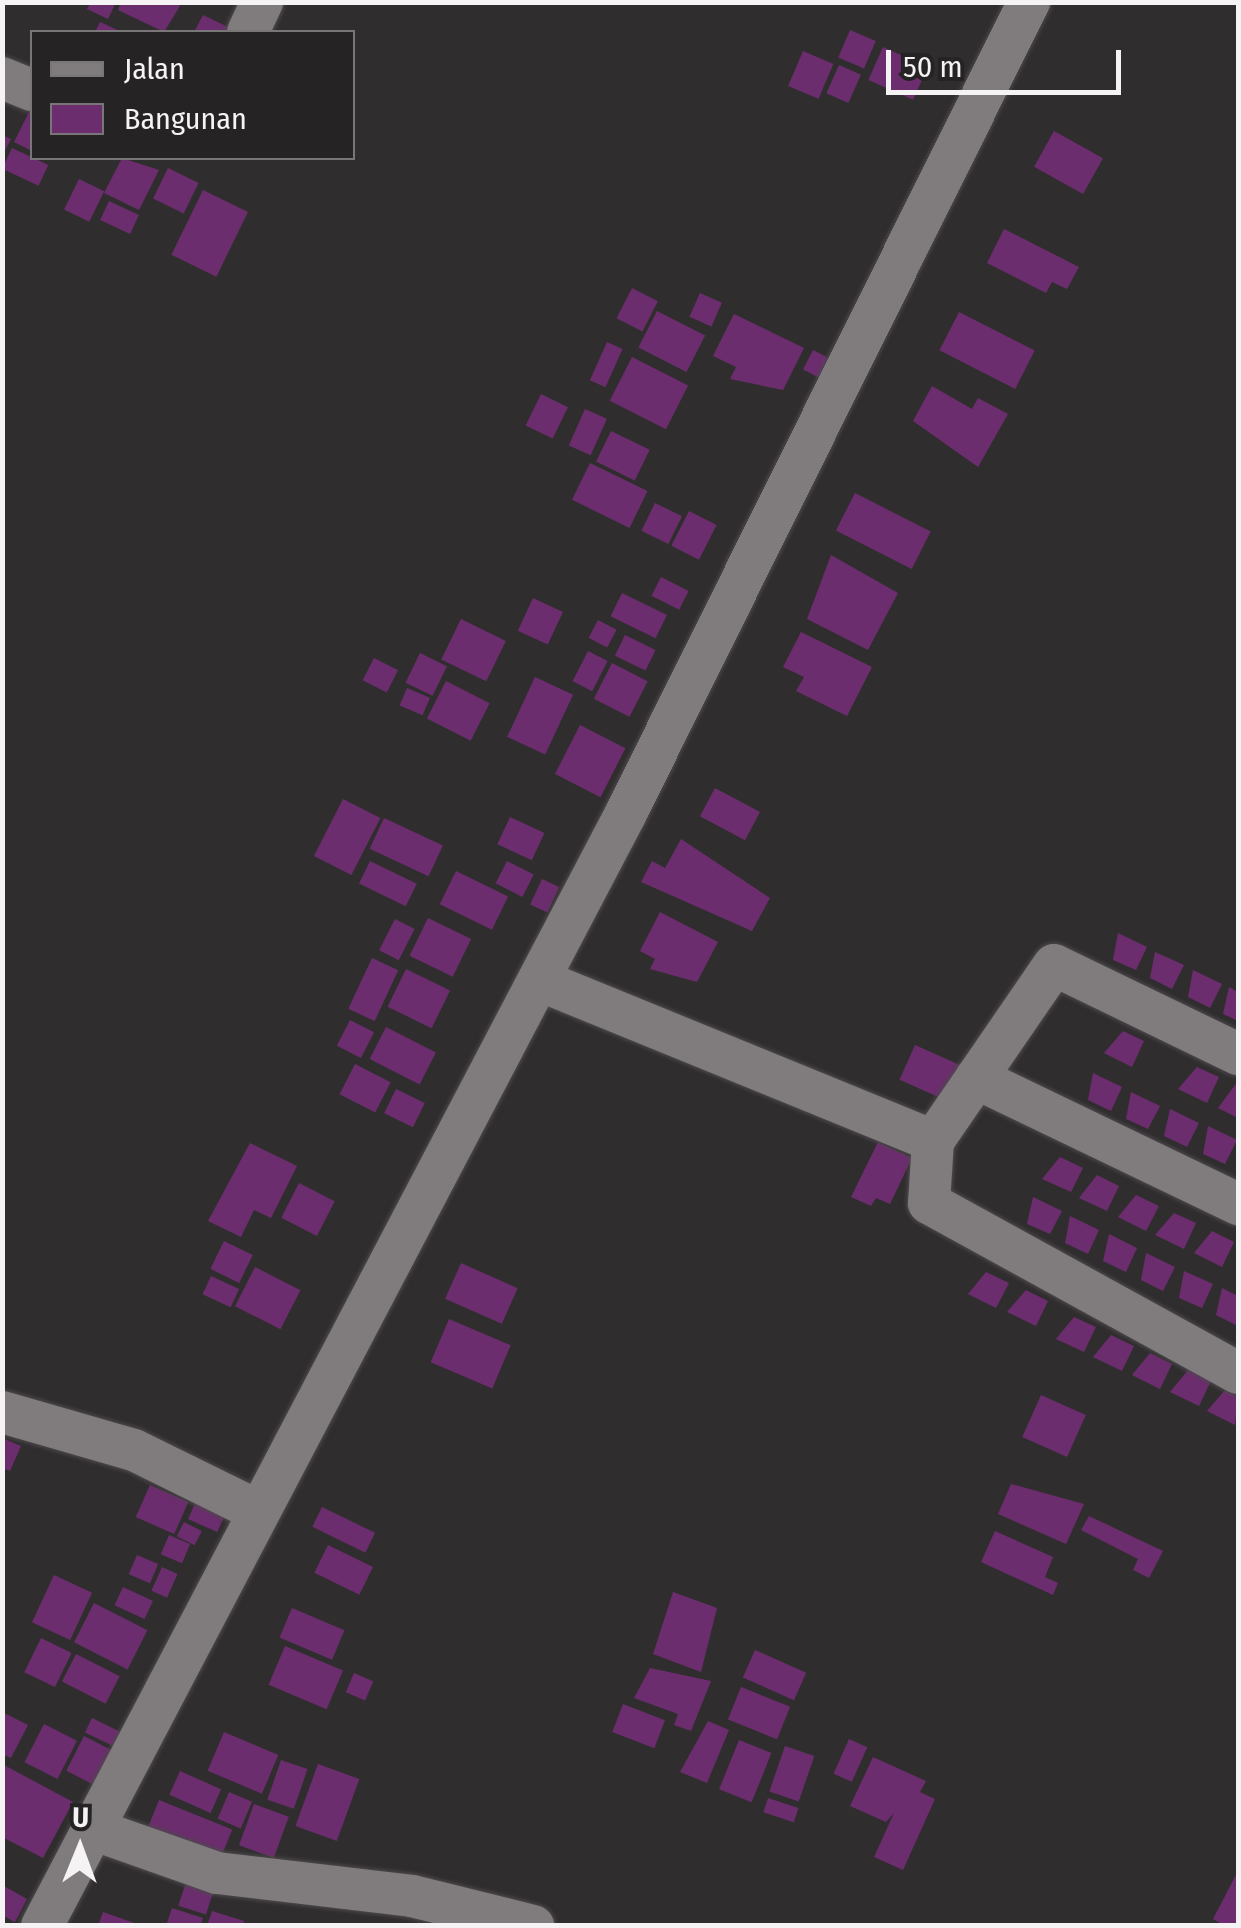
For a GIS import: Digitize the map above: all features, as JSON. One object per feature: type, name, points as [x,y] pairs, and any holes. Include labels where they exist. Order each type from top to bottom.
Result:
[{"type":"street","points":[[249,30],[262,2]]},
{"type":"street","points":[[42,1926],[95,1830],[256,1510],[539,980],[1029,2]]},
{"type":"street","points":[[2,78],[30,89]]},
{"type":"street","points":[[1238,1054],[1054,965],[933,1141],[929,1203],[1238,1373]]},
{"type":"street","points":[[539,980],[933,1141]]},
{"type":"street","points":[[976,1078],[1238,1204]]},
{"type":"street","points":[[2,1412],[134,1450],[256,1510]]},
{"type":"street","points":[[95,1830],[217,1874],[412,1896],[533,1926]]},
{"type":"building","points":[[91,2],[116,2],[108,19],[87,9]]},
{"type":"building","points":[[121,2],[172,2],[180,6],[165,30],[118,10]]},
{"type":"building","points":[[203,15],[228,27],[226,30],[195,30]]},
{"type":"building","points":[[100,22],[118,30],[96,30]]},
{"type":"building","points":[[850,30],[876,41],[864,69],[838,58]]},
{"type":"building","points":[[883,47],[928,67],[913,100],[868,80]]},
{"type":"building","points":[[803,51],[833,64],[819,99],[788,86]]},
{"type":"building","points":[[839,65],[861,75],[848,103],[826,93]]},
{"type":"building","points":[[30,110],[30,150],[14,142]]},
{"type":"building","points":[[1054,131],[1103,158],[1083,194],[1034,167]]},
{"type":"building","points":[[2,135],[11,139],[2,156]]},
{"type":"building","points":[[12,148],[30,156],[30,160],[48,165],[39,186],[2,169]]},
{"type":"building","points":[[121,160],[159,170],[139,210],[104,193]]},
{"type":"building","points":[[168,168],[199,183],[184,213],[153,199]]},
{"type":"building","points":[[79,179],[104,191],[89,222],[64,210]]},
{"type":"building","points":[[203,190],[248,212],[216,277],[171,255]]},
{"type":"building","points":[[109,201],[139,215],[130,234],[100,220]]},
{"type":"building","points":[[1004,229],[1079,267],[1067,289],[1052,282],[1046,293],[987,263]]},
{"type":"building","points":[[632,288],[658,301],[642,331],[617,318]]},
{"type":"building","points":[[700,293],[722,303],[711,327],[689,317]]},
{"type":"building","points":[[657,311],[705,336],[687,372],[638,348]]},
{"type":"building","points":[[959,312],[1035,351],[1015,389],[939,350]]},
{"type":"building","points":[[734,314],[804,348],[783,390],[730,379],[736,367],[713,356]]},
{"type":"building","points":[[607,342],[623,349],[605,387],[590,380]]},
{"type":"building","points":[[813,350],[835,361],[825,381],[803,370]]},
{"type":"building","points":[[632,357],[688,386],[666,429],[610,401]]},
{"type":"building","points":[[932,386],[972,409],[978,398],[1008,414],[978,467],[913,421]]},
{"type":"building","points":[[541,394],[568,407],[553,439],[526,425]]},
{"type":"building","points":[[585,409],[607,419],[591,455],[569,446]]},
{"type":"building","points":[[611,431],[650,450],[635,480],[596,462]]},
{"type":"building","points":[[590,463],[648,491],[630,528],[572,500]]},
{"type":"building","points":[[855,493],[931,532],[912,569],[836,530]]},
{"type":"building","points":[[655,503],[682,516],[668,544],[641,531]]},
{"type":"building","points":[[689,511],[717,525],[699,560],[671,546]]},
{"type":"building","points":[[831,555],[898,593],[868,650],[807,619]]},
{"type":"building","points":[[661,577],[689,591],[679,610],[651,596]]},
{"type":"building","points":[[622,593],[667,615],[656,638],[611,616]]},
{"type":"building","points":[[533,598],[563,612],[548,645],[518,631]]},
{"type":"building","points":[[461,619],[506,641],[486,681],[441,659]]},
{"type":"building","points":[[598,620],[617,630],[607,648],[589,638]]},
{"type":"building","points":[[801,632],[872,667],[847,716],[796,691],[804,677],[783,667]]},
{"type":"building","points":[[625,635],[656,650],[645,671],[615,656]]},
{"type":"building","points":[[588,651],[608,661],[592,691],[573,681]]},
{"type":"building","points":[[420,653],[447,666],[432,696],[406,683]]},
{"type":"building","points":[[374,658],[398,670],[387,693],[363,680]]},
{"type":"building","points":[[612,663],[648,681],[629,717],[594,699]]},
{"type":"building","points":[[535,677],[573,695],[545,755],[507,737]]},
{"type":"building","points":[[446,681],[490,703],[471,741],[427,718]]},
{"type":"building","points":[[407,688],[430,698],[423,715],[400,705]]},
{"type":"building","points":[[580,725],[625,748],[600,797],[555,774]]},
{"type":"building","points":[[715,788],[760,812],[745,840],[700,816]]},
{"type":"building","points":[[343,799],[380,818],[351,875],[314,856]]},
{"type":"building","points":[[510,817],[544,833],[532,860],[497,844]]},
{"type":"building","points":[[384,818],[443,845],[429,876],[370,849]]},
{"type":"building","points":[[681,839],[770,898],[752,931],[641,882],[652,861],[665,868]]},
{"type":"building","points":[[370,861],[417,884],[406,906],[359,883]]},
{"type":"building","points":[[507,861],[534,875],[522,897],[496,883]]},
{"type":"building","points":[[456,871],[508,896],[492,930],[440,904]]},
{"type":"building","points":[[542,879],[559,887],[547,912],[530,904]]},
{"type":"building","points":[[660,912],[718,942],[697,982],[650,969],[655,959],[640,951]]},
{"type":"building","points":[[428,918],[471,939],[453,977],[410,956]]},
{"type":"building","points":[[395,919],[415,929],[399,960],[379,950]]},
{"type":"building","points":[[1118,933],[1147,947],[1136,970],[1113,960]]},
{"type":"building","points":[[1155,952],[1184,965],[1172,989],[1150,978]]},
{"type":"building","points":[[372,958],[398,970],[375,1021],[348,1009]]},
{"type":"building","points":[[406,969],[450,990],[432,1028],[388,1007]]},
{"type":"building","points":[[1193,970],[1222,984],[1210,1008],[1188,997]]},
{"type":"building","points":[[1229,987],[1238,992],[1238,1021],[1223,1014]]},
{"type":"building","points":[[350,1020],[374,1032],[361,1058],[337,1046]]},
{"type":"building","points":[[386,1027],[436,1052],[420,1084],[370,1059]]},
{"type":"building","points":[[1123,1031],[1144,1041],[1132,1067],[1104,1053]]},
{"type":"building","points":[[915,1045],[966,1068],[951,1102],[900,1080]]},
{"type":"building","points":[[355,1064],[391,1082],[375,1112],[340,1094]]},
{"type":"building","points":[[1197,1067],[1219,1077],[1207,1103],[1178,1089]]},
{"type":"building","points":[[1093,1073],[1122,1087],[1111,1111],[1088,1100]]},
{"type":"building","points":[[1238,1081],[1238,1118],[1218,1108]]},
{"type":"building","points":[[396,1089],[425,1103],[413,1127],[384,1113]]},
{"type":"building","points":[[1131,1092],[1160,1106],[1148,1129],[1126,1119]]},
{"type":"building","points":[[1170,1109],[1199,1123],[1187,1147],[1164,1136]]},
{"type":"building","points":[[1208,1126],[1237,1140],[1225,1164],[1203,1154]]},
{"type":"building","points":[[878,1142],[912,1158],[890,1204],[876,1198],[871,1206],[851,1197]]},
{"type":"building","points":[[250,1143],[297,1166],[271,1218],[254,1210],[241,1237],[208,1221]]},
{"type":"building","points":[[1060,1157],[1083,1168],[1071,1192],[1042,1179]]},
{"type":"building","points":[[1097,1175],[1119,1186],[1107,1211],[1079,1198]]},
{"type":"building","points":[[299,1183],[335,1201],[317,1236],[281,1218]]},
{"type":"building","points":[[1136,1195],[1159,1206],[1146,1231],[1118,1217]]},
{"type":"building","points":[[1033,1197],[1062,1211],[1050,1234],[1027,1224]]},
{"type":"building","points":[[1174,1213],[1196,1223],[1184,1249],[1155,1235]]},
{"type":"building","points":[[1070,1216],[1099,1230],[1088,1254],[1065,1243]]},
{"type":"building","points":[[1212,1231],[1234,1242],[1222,1267],[1194,1253]]},
{"type":"building","points":[[1109,1234],[1137,1248],[1126,1272],[1103,1261]]},
{"type":"building","points":[[224,1241],[253,1255],[239,1283],[210,1269]]},
{"type":"building","points":[[1146,1253],[1175,1267],[1163,1291],[1141,1280]]},
{"type":"building","points":[[461,1263],[518,1288],[502,1324],[445,1299]]},
{"type":"building","points":[[255,1267],[300,1290],[280,1329],[235,1306]]},
{"type":"building","points":[[1184,1271],[1213,1284],[1202,1308],[1179,1298]]},
{"type":"building","points":[[986,1272],[1009,1283],[996,1308],[968,1294]]},
{"type":"building","points":[[211,1276],[239,1289],[231,1307],[203,1294]]},
{"type":"building","points":[[1222,1288],[1238,1296],[1238,1326],[1216,1315]]},
{"type":"building","points":[[1026,1290],[1048,1301],[1036,1326],[1007,1312]]},
{"type":"building","points":[[1074,1317],[1096,1327],[1084,1352],[1056,1339]]},
{"type":"building","points":[[449,1319],[511,1345],[492,1388],[431,1362]]},
{"type":"building","points":[[1111,1335],[1134,1346],[1122,1371],[1093,1357]]},
{"type":"building","points":[[1150,1353],[1172,1364],[1160,1389],[1132,1375]]},
{"type":"building","points":[[1188,1370],[1211,1381],[1199,1406],[1170,1392]]},
{"type":"building","points":[[1225,1390],[1238,1396],[1235,1425],[1207,1411]]},
{"type":"building","points":[[1041,1395],[1086,1415],[1067,1457],[1022,1437]]},
{"type":"building","points":[[2,1438],[21,1446],[10,1471],[2,1468]]},
{"type":"building","points":[[1011,1484],[1084,1504],[1066,1544],[998,1514]]},
{"type":"building","points":[[150,1485],[188,1502],[174,1534],[136,1517]]},
{"type":"building","points":[[197,1499],[226,1512],[217,1532],[188,1519]]},
{"type":"building","points":[[322,1507],[375,1533],[365,1553],[312,1527]]},
{"type":"building","points":[[1089,1516],[1163,1551],[1149,1578],[1133,1570],[1138,1559],[1081,1530]]},
{"type":"building","points":[[184,1522],[202,1531],[195,1545],[177,1536]]},
{"type":"building","points":[[995,1531],[1053,1557],[1045,1577],[1058,1583],[1053,1595],[981,1562]]},
{"type":"building","points":[[169,1535],[190,1544],[182,1563],[161,1554]]},
{"type":"building","points":[[328,1545],[373,1567],[359,1595],[314,1573]]},
{"type":"building","points":[[137,1555],[158,1564],[150,1583],[129,1574]]},
{"type":"building","points":[[162,1567],[178,1574],[167,1598],[151,1591]]},
{"type":"building","points":[[54,1575],[92,1593],[70,1640],[32,1622]]},
{"type":"building","points":[[123,1587],[153,1601],[144,1619],[115,1605]]},
{"type":"building","points":[[673,1592],[717,1608],[701,1672],[653,1654]]},
{"type":"building","points":[[94,1603],[147,1630],[127,1669],[74,1642]]},
{"type":"building","points":[[292,1608],[344,1630],[332,1660],[279,1637]]},
{"type":"building","points":[[41,1638],[72,1653],[55,1687],[24,1672]]},
{"type":"building","points":[[285,1646],[343,1671],[327,1709],[269,1685]]},
{"type":"building","points":[[755,1650],[806,1673],[794,1700],[743,1677]]},
{"type":"building","points":[[76,1654],[120,1676],[106,1704],[62,1682]]},
{"type":"building","points":[[650,1668],[711,1681],[691,1731],[674,1725],[678,1714],[634,1698]]},
{"type":"building","points":[[354,1673],[373,1681],[365,1701],[346,1692]]},
{"type":"building","points":[[741,1687],[790,1707],[777,1739],[728,1719]]},
{"type":"building","points":[[623,1704],[665,1720],[654,1748],[612,1732]]},
{"type":"building","points":[[2,1712],[28,1725],[11,1758],[2,1754]]},
{"type":"building","points":[[92,1718],[125,1734],[118,1749],[85,1732]]},
{"type":"building","points":[[708,1721],[729,1730],[707,1783],[680,1772]]},
{"type":"building","points":[[44,1724],[77,1741],[57,1779],[24,1762]]},
{"type":"building","points":[[224,1732],[278,1755],[262,1794],[208,1771]]},
{"type":"building","points":[[84,1736],[114,1751],[97,1786],[66,1771]]},
{"type":"building","points":[[849,1739],[867,1747],[852,1782],[834,1774]]},
{"type":"building","points":[[739,1740],[771,1753],[752,1802],[719,1789]]},
{"type":"building","points":[[785,1746],[814,1756],[799,1801],[769,1791]]},
{"type":"building","points":[[873,1757],[926,1781],[920,1792],[935,1799],[903,1870],[874,1857],[894,1813],[886,1822],[850,1806]]},
{"type":"building","points":[[281,1760],[307,1769],[294,1809],[267,1800]]},
{"type":"building","points":[[2,1764],[73,1802],[43,1858],[2,1837]]},
{"type":"building","points":[[318,1764],[359,1779],[337,1841],[295,1826]]},
{"type":"building","points":[[180,1771],[221,1789],[211,1813],[169,1795]]},
{"type":"building","points":[[229,1792],[252,1802],[241,1828],[218,1819]]},
{"type":"building","points":[[768,1798],[798,1808],[794,1822],[763,1812]]},
{"type":"building","points":[[159,1800],[232,1830],[219,1863],[146,1833]]},
{"type":"building","points":[[254,1804],[289,1817],[274,1858],[239,1845]]},
{"type":"building","points":[[1238,1871],[1238,1926],[1225,1926],[1213,1919]]},
{"type":"building","points":[[187,1879],[215,1888],[206,1915],[178,1906]]},
{"type":"building","points":[[2,1885],[27,1899],[15,1922],[2,1915]]},
{"type":"building","points":[[172,1908],[203,1918],[200,1926],[166,1926]]},
{"type":"building","points":[[212,1911],[244,1921],[242,1926],[207,1926]]},
{"type":"building","points":[[103,1912],[140,1925],[140,1926],[98,1926]]}]
